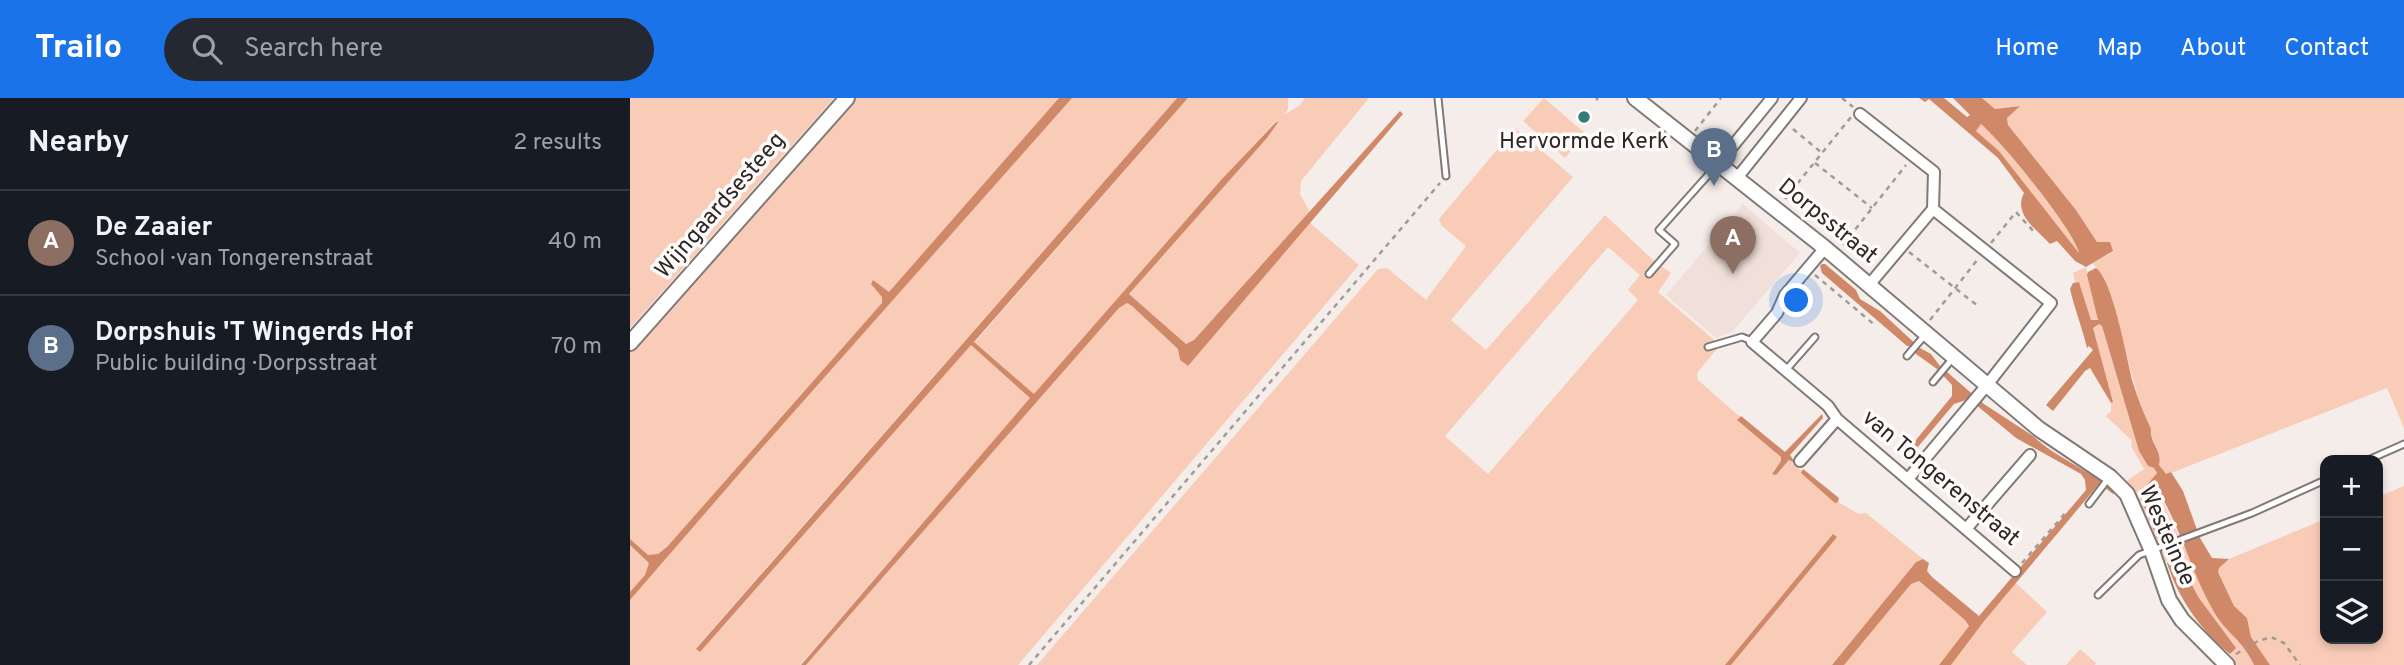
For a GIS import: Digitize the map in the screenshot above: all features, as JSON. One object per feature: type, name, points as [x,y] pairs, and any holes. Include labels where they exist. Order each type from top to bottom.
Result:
[{"type":"street","name":"Wijngaardsesteeg","points":[[630,344],[847,98]]},
{"type":"street","name":"Dorpsstraat","points":[[1635,98],[1829,252],[1983,391]]},
{"type":"street","points":[[1718,164],[1772,98]]},
{"type":"street","points":[[1737,178],[1801,98]]},
{"type":"street","points":[[1859,111],[1934,172],[1933,209],[1868,285]]},
{"type":"street","points":[[1908,479],[1983,391],[2051,303],[1933,209]]},
{"type":"street","points":[[1752,342],[1777,313],[1785,295],[1807,269],[1829,252]]},
{"type":"street","name":"van Tongerenstraat","points":[[1752,342],[1828,406],[1837,419],[2015,571]]},
{"type":"street","name":"Westeinde","points":[[1983,391],[2047,435],[2106,482],[2127,494],[2152,551],[2169,600],[2182,620],[2227,665]]},
{"type":"street","name":"van Tongerenstraat","points":[[1800,461],[1837,419]]},
{"type":"street","points":[[1966,529],[2030,455]]},
{"type":"lane","points":[[1438,98],[1446,176]]},
{"type":"lane","points":[[1650,274],[1675,244],[1659,230],[1718,164]]},
{"type":"lane","points":[[1909,354],[1921,336]]},
{"type":"lane","points":[[1708,347],[1742,337],[1752,342]]},
{"type":"lane","points":[[1785,371],[1815,337]]},
{"type":"lane","points":[[1933,382],[1949,363]]},
{"type":"lane","points":[[2379,455],[2404,444]]},
{"type":"lane","points":[[2089,504],[2106,482]]},
{"type":"lane","points":[[2098,595],[2139,555],[2252,513],[2320,482]]},
{"type":"path","points":[[1687,139],[1721,98]]},
{"type":"path","points":[[1776,209],[1859,111]]},
{"type":"path","points":[[1783,121],[1822,153]]},
{"type":"path","points":[[1829,252],[1872,208],[1913,156]]},
{"type":"path","points":[[1815,163],[1872,208]]},
{"type":"path","points":[[1029,665],[1446,176]]},
{"type":"path","points":[[1921,336],[1955,288],[2016,212],[2035,233]]},
{"type":"path","points":[[1902,246],[1978,306]]},
{"type":"path","points":[[1807,269],[1876,326]]},
{"type":"path","points":[[2015,571],[2068,510]]},
{"type":"path","points":[[2239,650],[2271,637],[2284,643],[2300,665]]},
{"type":"shaded area","points":[[630,98],[834,98],[630,328]]},
{"type":"shaded area","points":[[853,98],[1177,98],[696,648],[972,340],[975,342],[1188,98],[1288,98],[1288,109],[1284,115],[1300,105],[1305,98],[1369,98],[1301,181],[1300,194],[1310,212],[1194,340],[1186,344],[1129,294],[1267,138],[1278,121],[1274,123],[1221,180],[800,665],[630,665],[630,352]]},
{"type":"shaded area","points":[[1059,98],[1072,98],[630,600],[630,592],[645,575],[649,563],[630,545],[630,539],[648,555],[658,554],[667,547],[882,303],[882,297],[871,284],[873,280],[889,292]]},
{"type":"shaded area","points":[[1177,98],[1188,98],[974,342],[1034,394],[1221,180],[1275,123],[1279,121],[1129,294],[1186,344],[1194,340],[1400,111],[1403,114],[1188,366],[1180,360],[1178,349],[1132,306],[1127,303],[1119,308],[806,665],[801,665],[1030,398],[971,345],[700,652],[696,649]]},
{"type":"shaded area","points":[[1544,98],[1586,134],[1565,158],[1523,121]]},
{"type":"shaded area","points":[[1919,98],[1944,98],[1967,117],[1970,115],[1953,98],[1982,98],[1995,109],[2020,106],[2007,118],[2008,125],[2076,210],[2097,242],[2110,242],[2113,251],[2086,267],[2075,261],[2057,241],[2050,244],[2028,221],[2021,208],[2024,193],[1998,158],[1929,99],[1925,102]],"holes":[[[1981,124],[2051,207],[2079,253],[1999,151],[1976,131]]]},
{"type":"shaded area","points":[[1982,98],[2404,98],[2404,428],[2387,388],[2166,475],[2159,465],[2160,455],[2137,393],[2112,300],[2104,279],[2093,263],[2111,253],[2110,242],[2097,242],[2076,210],[2008,125],[2007,118],[2019,106],[1995,109]]},
{"type":"shaded area","points":[[1982,124],[2051,207],[2079,253],[1999,151],[1975,130]]},
{"type":"shaded area","points":[[1515,128],[1573,177],[1451,320],[1486,350],[1605,215],[1653,260],[1671,273],[1658,292],[1720,345],[1697,373],[1698,380],[1740,417],[1738,420],[1781,457],[1773,472],[1776,475],[1789,460],[1838,502],[1859,514],[1866,513],[1923,559],[1916,562],[1832,665],[1037,665],[1378,269],[1387,268],[1426,300],[1466,246],[1441,225],[1439,219]],"holes":[[[1608,247],[1640,275],[1628,290],[1638,300],[1488,474],[1445,436]]]},
{"type":"shaded area","points":[[1743,204],[1800,253],[1733,331],[1716,338],[1666,295]]},
{"type":"shaded area","points":[[1309,222],[1359,265],[1018,665],[806,665],[1119,308],[1127,303],[1132,306],[1178,349],[1180,360],[1188,366]]},
{"type":"shaded area","points":[[1822,264],[1856,290],[1860,299],[1880,311],[1920,348],[1931,354],[1940,366],[1984,404],[2115,492],[2113,494],[2098,485],[1985,620],[1951,665],[1939,665],[1969,626],[1919,581],[1911,584],[1844,665],[1832,665],[1916,562],[1923,559],[1929,563],[1927,571],[1932,577],[1979,616],[2086,490],[2085,480],[2081,474],[2016,438],[1969,399],[1954,404],[1906,461],[1902,457],[1952,396],[1952,385],[1937,369],[1822,273]]},
{"type":"shaded area","points":[[2086,267],[2099,318],[2093,322],[2079,282],[2075,282],[2073,273]]},
{"type":"shaded area","points":[[2096,268],[2102,275],[2114,304],[2133,383],[2151,429],[2159,455],[2159,465],[2166,474],[2171,472],[2183,491],[2200,538],[2212,558],[2229,559],[2218,572],[2234,606],[2247,618],[2251,637],[2270,665],[2254,665],[2245,649],[2214,612],[2159,492],[2155,496],[2167,535],[2160,540],[2156,536],[2139,494],[2157,473],[2154,468],[2148,466],[2139,451],[2102,326],[2099,324],[2093,328],[2113,402],[2111,403],[2090,368],[2053,411],[2046,405],[2093,350],[2089,346],[2087,348],[2070,289],[2073,283],[2079,282],[2091,320],[2098,320],[2087,275]]},
{"type":"shaded area","points":[[2099,324],[2102,326],[2139,451],[2148,466],[2154,468],[2157,473],[2139,494],[2156,536],[2167,535],[2155,496],[2158,492],[2216,615],[2244,645],[2254,665],[2237,665],[2230,654],[2235,647],[2199,598],[2175,555],[2163,564],[2125,482],[2144,469],[2131,446],[2132,441],[2106,416],[2111,411],[2113,402],[2093,328]]},
{"type":"shaded area","points":[[1822,414],[1823,418],[1790,455],[1795,462],[1789,460],[1776,475],[1772,474],[1781,457],[1737,420],[1741,416],[1785,452]]},
{"type":"shaded area","points":[[1803,469],[1839,498],[1838,502],[1835,503],[1801,473]]},
{"type":"shaded area","points":[[2404,486],[2404,665],[2270,665],[2251,637],[2247,618],[2234,606],[2218,568],[2229,559],[2320,521],[2320,644],[2383,644],[2383,495]]},
{"type":"shaded area","points":[[1833,534],[1837,537],[1731,665],[1725,665]]},
{"type":"shaded area","points":[[2175,554],[2199,598],[2236,648],[2230,654],[2209,635],[2184,601],[2167,563]]},
{"type":"shaded area","points":[[1918,569],[1913,583],[1919,581],[1969,626],[1939,665],[1840,665]]},
{"type":"shaded area","points":[[2016,583],[2047,612],[2012,652],[2027,665],[1951,665],[1985,620]]},
{"type":"shaded area","points":[[2080,649],[2096,663],[2095,665],[2066,665]]},
{"type":"place","name":"Hervormde Kerk","points":[[1584,117]]},
{"type":"place","name":"Dorpshuis 'T Wingerds Hof","points":[[1714,186]]},
{"type":"place","name":"De Zaaier","points":[[1733,274]]}]
